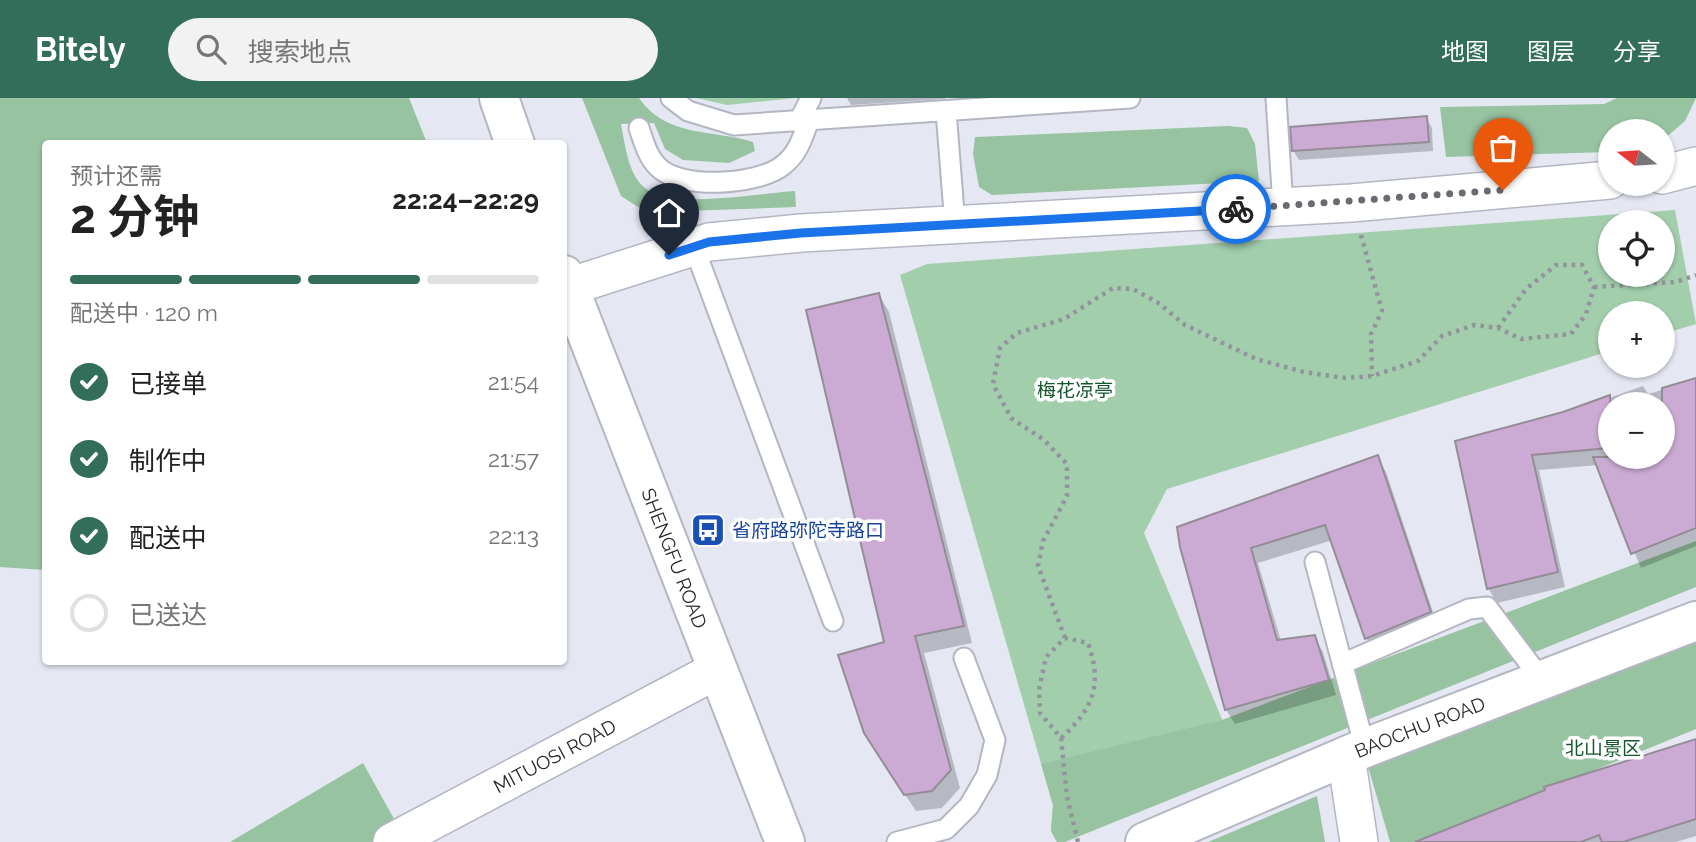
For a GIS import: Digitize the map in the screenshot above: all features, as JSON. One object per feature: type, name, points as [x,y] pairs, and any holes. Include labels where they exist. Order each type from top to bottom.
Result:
[{"type":"street","points":[[499,98],[515,140]]},
{"type":"street","points":[[1675,172],[1696,166]]},
{"type":"street","points":[[567,281],[709,242],[801,233],[1351,202],[1598,181]]},
{"type":"street","name":"SHENGFU ROAD","points":[[567,284],[785,842]]},
{"type":"street","name":"BAOCHU ROAD","points":[[1145,842],[1356,752],[1696,621]]},
{"type":"street","name":"MITUOSI ROAD","points":[[392,842],[717,670]]},
{"type":"street","points":[[1356,752],[1359,842]]},
{"type":"lane","points":[[671,98],[688,111],[734,125],[946,111],[998,102],[1130,98]]},
{"type":"lane","points":[[639,128],[649,157],[672,177],[686,181],[759,179],[781,167],[798,150],[811,98]]},
{"type":"lane","points":[[1276,98],[1283,206]]},
{"type":"lane","points":[[946,111],[955,225]]},
{"type":"lane","points":[[694,247],[832,621]]},
{"type":"lane","points":[[1315,562],[1342,664],[1356,752]]},
{"type":"lane","points":[[1342,664],[1469,609],[1487,607],[1541,679]]},
{"type":"lane","points":[[897,842],[946,829],[969,806],[987,775],[995,740],[964,658]]},
{"type":"path","points":[[1351,202],[1382,311],[1371,334],[1372,376]]},
{"type":"path","points":[[1065,638],[1038,566],[1043,541],[1067,496],[1067,464],[1044,440],[1011,418],[993,384],[1000,348],[1017,333],[1064,319],[1112,288],[1133,289],[1157,302],[1185,325],[1256,359],[1331,376],[1372,376],[1418,361],[1442,336],[1474,325],[1498,328],[1521,339],[1571,334],[1586,314],[1594,287],[1582,265],[1556,265],[1526,289],[1498,328]]},
{"type":"path","points":[[1594,287],[1675,282],[1696,275]]},
{"type":"path","points":[[1065,638],[1046,657],[1039,690],[1040,713],[1061,738],[1067,797],[1077,842]]},
{"type":"path","points":[[1061,738],[1084,718],[1093,692],[1096,664],[1088,643],[1065,638]]},
{"type":"green space","points":[[0,98],[409,98],[426,140],[42,140],[42,570],[0,567]]},
{"type":"green space","points":[[582,98],[639,98],[650,111],[677,126],[753,142],[755,151],[729,163],[683,160],[665,149],[654,123],[621,124],[628,159],[635,175],[645,188],[658,195],[717,199],[795,191],[796,207],[658,212],[638,207],[621,196]]},
{"type":"green space","points":[[696,98],[795,98],[727,105]]},
{"type":"green space","points":[[1617,98],[1696,98],[1685,121],[1675,130],[1675,119],[1598,119],[1598,152],[1446,157],[1440,107],[1604,104]]},
{"type":"green space","points":[[1228,126],[1247,128],[1255,144],[1259,181],[992,195],[979,187],[973,154],[975,137]]},
{"type":"green space","name":"梅花凉亭","points":[[1675,210],[1696,324],[1675,330],[1675,301],[1598,301],[1598,355],[1167,489],[1144,533],[1232,743],[1065,842],[1057,842],[1051,831],[1053,805],[900,275],[927,264],[1598,216],[1598,287],[1675,287]]},
{"type":"green space","points":[[1696,541],[1696,587],[1065,842],[1057,842],[1051,831],[1053,805],[1041,764],[1222,720]]},
{"type":"green space","name":"北山景区","points":[[1696,640],[1696,729],[1418,842],[1390,842],[1367,763]]},
{"type":"green space","points":[[363,763],[403,835],[392,842],[230,842]]},
{"type":"green space","points":[[1317,796],[1325,842],[1208,842]]},
{"type":"building","points":[[1427,116],[1429,142],[1292,151],[1290,127]]},
{"type":"building","points":[[879,293],[964,626],[915,636],[951,770],[932,791],[904,795],[864,733],[838,655],[884,642],[806,310]]},
{"type":"building","points":[[1696,378],[1696,528],[1631,554],[1593,457],[1598,457],[1598,469],[1675,469],[1675,392],[1662,392],[1662,388]]},
{"type":"building","points":[[1598,399],[1598,449],[1532,455],[1558,572],[1487,589],[1455,441],[1563,412]]},
{"type":"building","points":[[1378,455],[1431,612],[1365,639],[1325,525],[1251,548],[1277,640],[1315,635],[1329,680],[1225,710],[1180,547],[1177,527]]},
{"type":"building","points":[[1696,739],[1696,819],[1623,842],[1602,842],[1599,835],[1581,842],[1415,842],[1545,790],[1544,787]]},
{"type":"way so far","points":[[1236,209],[1503,190]]},
{"type":"place","name":"省府路弥陀寺路口","points":[[708,530]]},
{"type":"route","points":[[669,255],[709,242],[801,233],[1236,209]]}]
